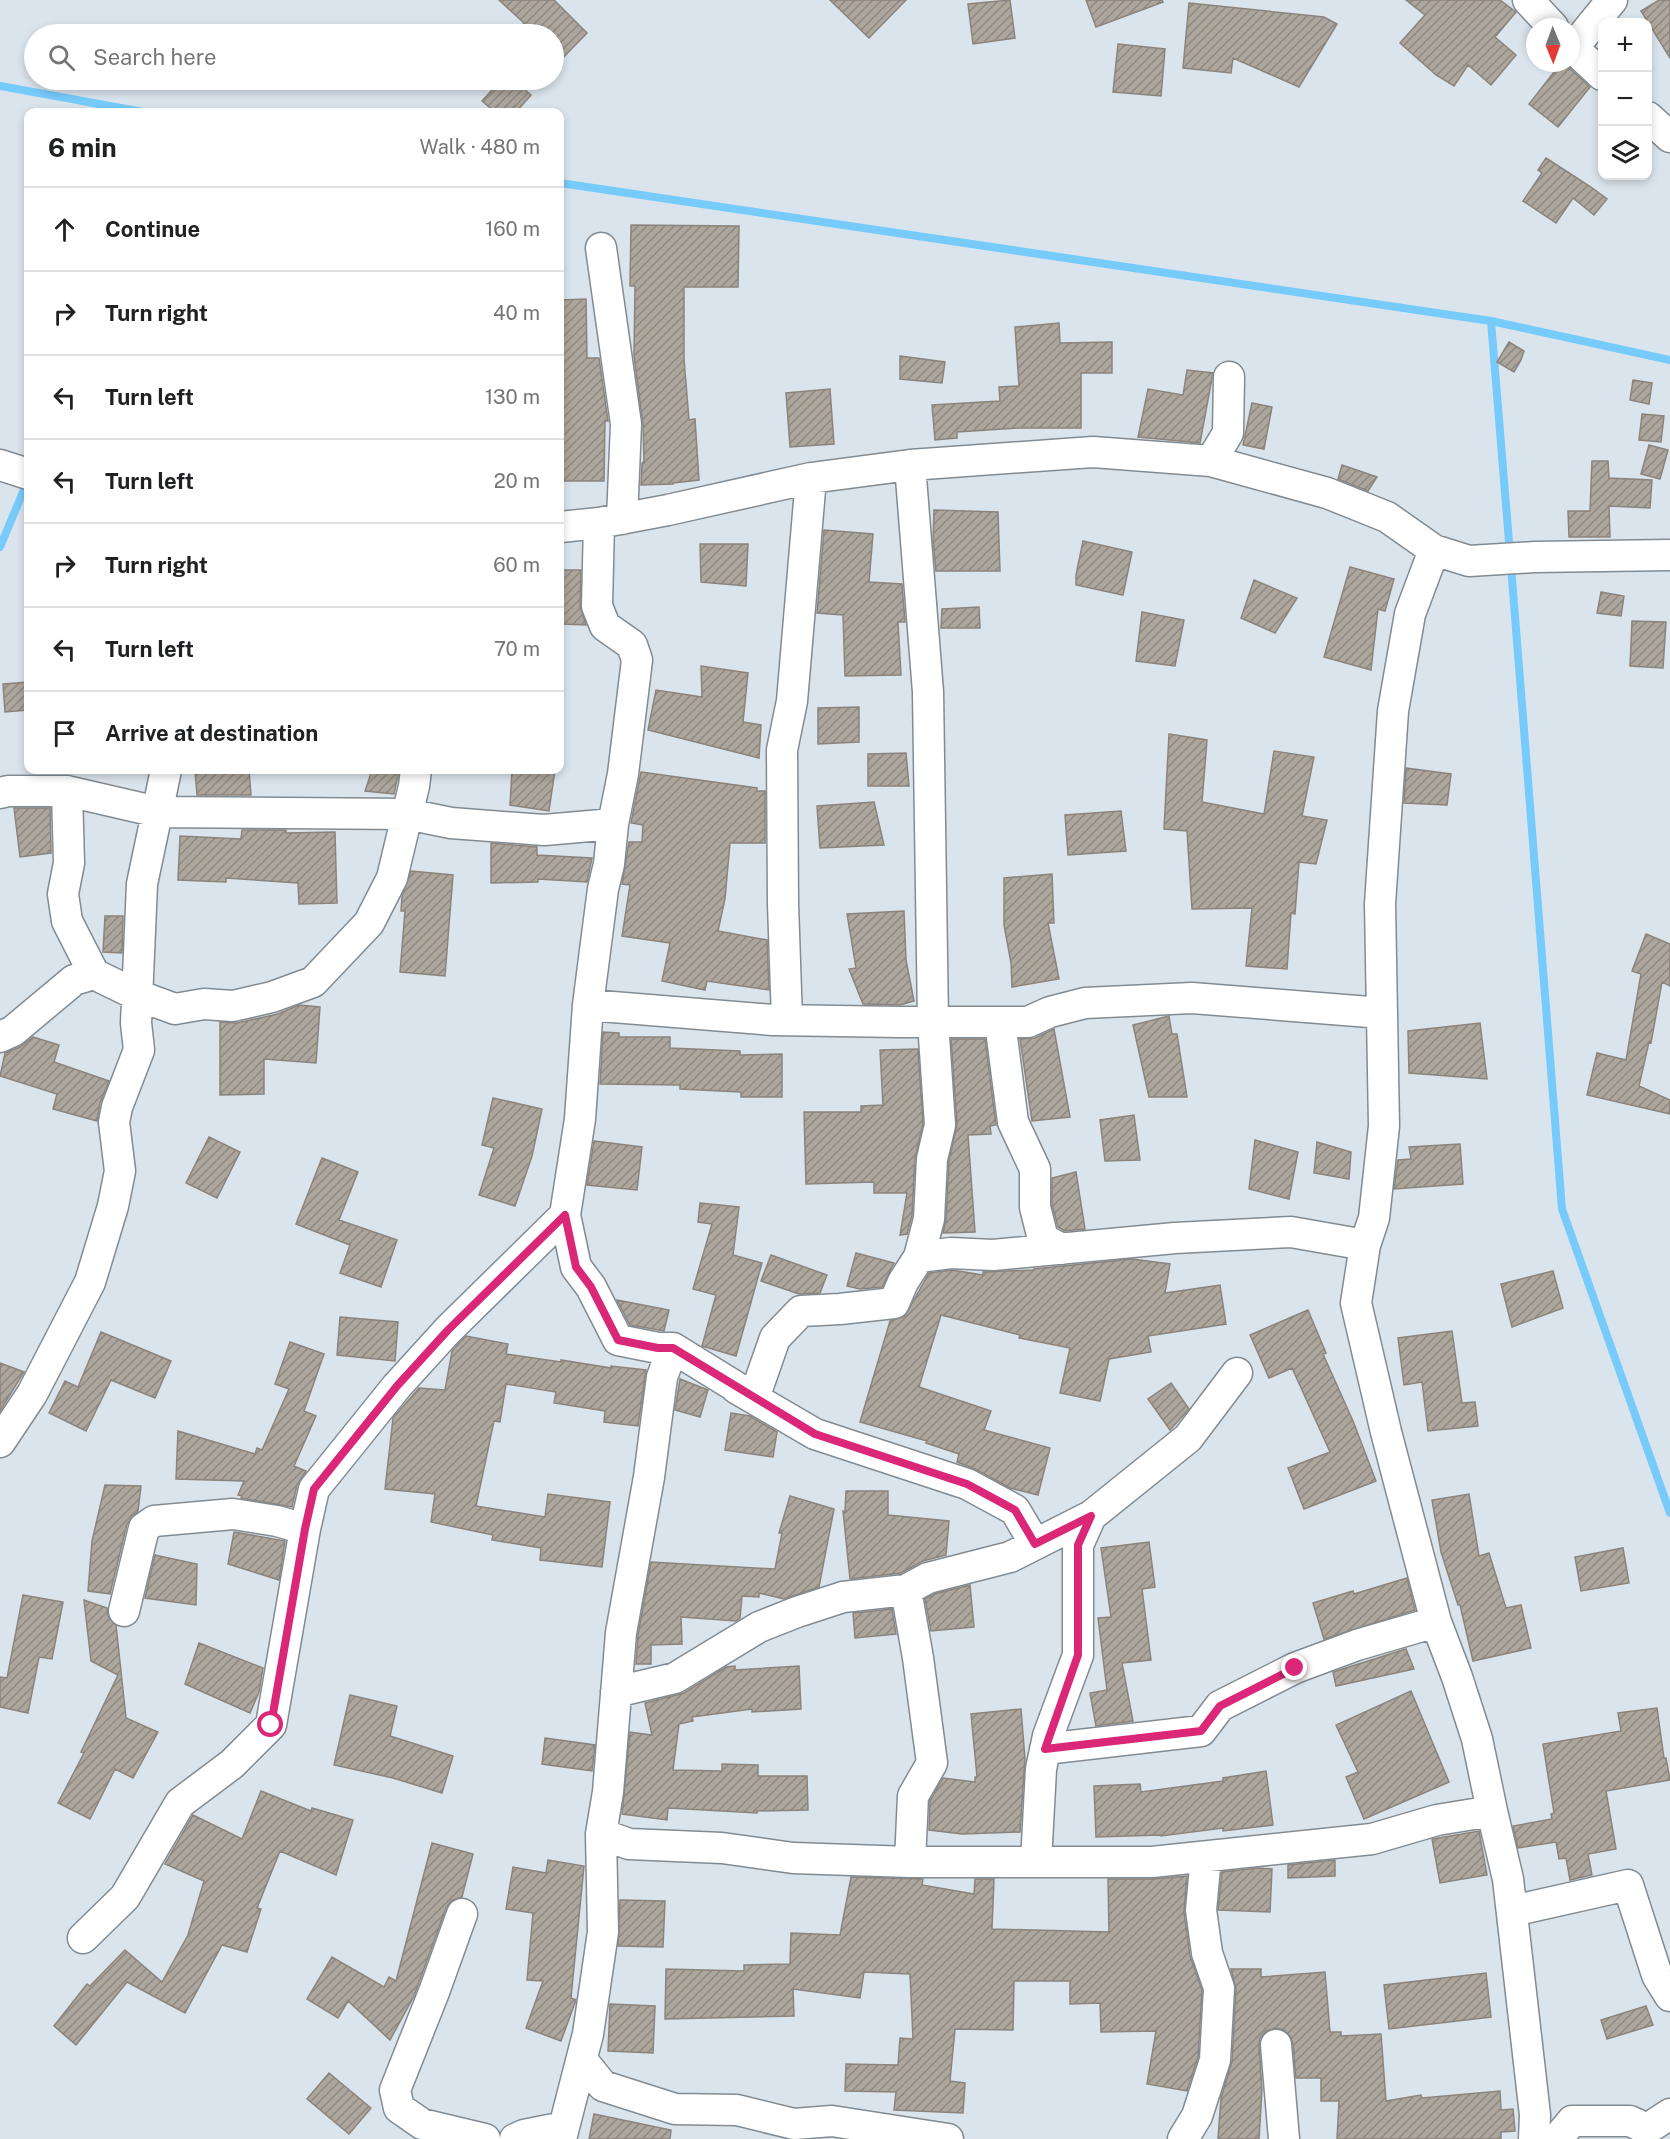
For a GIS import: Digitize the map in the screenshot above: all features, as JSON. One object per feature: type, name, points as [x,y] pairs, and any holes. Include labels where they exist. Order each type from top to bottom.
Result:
[{"type":"street","points":[[1528,0],[1545,18]]},
{"type":"street","points":[[1580,28],[1612,0]]},
{"type":"street","points":[[1580,54],[1599,72]]},
{"type":"street","points":[[1652,121],[1670,137]]},
{"type":"street","points":[[601,248],[626,424],[597,606],[605,626],[632,645],[637,660],[623,774],[603,888],[588,1005],[580,1119],[565,1215],[576,1267],[591,1287],[618,1340],[658,1348],[673,1348],[720,1379],[815,1434],[967,1484],[1015,1510],[1035,1544]]},
{"type":"street","points":[[1211,461],[1228,433],[1228,377]]},
{"type":"street","points":[[564,527],[610,521],[811,478],[910,465],[1093,452],[1211,461],[1327,493],[1387,517],[1434,550],[1468,561],[1535,557],[1670,555]]},
{"type":"street","points":[[754,1398],[775,1338],[801,1311],[840,1310],[894,1303],[903,1282],[919,1257],[929,1219],[932,1159],[940,1125],[933,1022],[928,692],[910,465]]},
{"type":"street","points":[[787,1020],[783,904],[782,750],[792,701],[811,478]]},
{"type":"street","points":[[1434,550],[1410,614],[1393,711],[1380,904],[1384,1126],[1374,1218],[1365,1245],[1356,1303],[1386,1432],[1436,1622],[1478,1739],[1508,1879],[1535,2115],[1534,2139]]},
{"type":"street","points":[[0,1442],[32,1394],[90,1282],[113,1206],[120,1171],[114,1122],[117,1107],[139,1050],[136,1023],[142,884],[165,774]]},
{"type":"street","points":[[68,791],[69,863],[63,894],[67,921],[94,974],[137,995],[175,1009],[204,1004],[233,1006],[272,997],[313,981],[369,923],[392,878],[416,774]]},
{"type":"street","points":[[0,793],[8,790],[68,791],[158,812],[406,814],[451,823],[544,830],[613,824]]},
{"type":"street","points":[[0,1037],[13,1030],[74,980],[94,974]]},
{"type":"street","points":[[588,1005],[721,1017],[933,1022],[1028,1022],[1050,1012],[1085,1004],[1192,998],[1382,1013]]},
{"type":"street","points":[[1000,1022],[1013,1122],[1035,1168],[1035,1207],[1043,1239],[1062,1249]]},
{"type":"street","points":[[83,1938],[125,1897],[180,1803],[232,1764],[271,1725],[314,1489],[397,1386],[448,1330],[565,1215]]},
{"type":"street","points":[[919,1257],[951,1253],[993,1255],[1174,1238],[1291,1232],[1365,1245]]},
{"type":"street","points":[[516,2139],[524,2135],[562,2133],[588,2034],[603,1932],[601,1834],[608,1792],[621,1633],[650,1478],[662,1377],[673,1348]]},
{"type":"street","points":[[616,1692],[675,1678],[759,1627],[797,1612],[843,1597],[906,1590],[928,1578],[1010,1557],[1091,1516],[1188,1438],[1237,1373]]},
{"type":"street","points":[[124,1611],[144,1527],[154,1521],[233,1514],[277,1521],[305,1529]]},
{"type":"street","points":[[1036,1862],[1041,1769],[1045,1749],[1078,1655],[1078,1545],[1091,1516]]},
{"type":"street","points":[[906,1590],[932,1763],[913,1796],[910,1862]]},
{"type":"street","points":[[1045,1749],[1201,1731],[1220,1706],[1295,1668],[1357,1645],[1436,1622]]},
{"type":"street","points":[[601,1834],[629,1844],[722,1848],[793,1858],[910,1862],[1152,1862],[1372,1839],[1437,1820],[1492,1811]]},
{"type":"street","points":[[1183,2139],[1197,2116],[1215,2060],[1219,1988],[1207,1953],[1201,1910],[1206,1857]]},
{"type":"street","points":[[1512,1911],[1628,1885],[1657,1975],[1670,1996]]},
{"type":"street","points":[[462,1914],[395,2090],[399,2108],[422,2124],[485,2139]]},
{"type":"street","points":[[1276,2044],[1284,2139]]},
{"type":"street","points":[[582,2060],[603,2086],[675,2109],[737,2110],[794,2124],[832,2121],[948,2139]]},
{"type":"street","points":[[1557,2139],[1572,2121],[1630,2121],[1647,2128],[1670,2114]]},
{"type":"building","points":[[499,0],[554,0],[587,33],[564,57],[564,24],[524,23]]},
{"type":"building","points":[[830,0],[906,0],[869,38]]},
{"type":"building","points":[[1010,0],[1015,38],[973,44],[968,4]]},
{"type":"building","points":[[1086,0],[1162,0],[1163,2],[1096,27]]},
{"type":"building","points":[[1406,0],[1500,0],[1516,12],[1495,37],[1516,55],[1491,85],[1468,65],[1454,86],[1436,75],[1400,43],[1425,15]]},
{"type":"building","points":[[1659,0],[1670,0],[1670,58],[1652,29],[1652,18],[1645,18],[1641,11]]},
{"type":"building","points":[[1189,3],[1324,17],[1337,24],[1299,87],[1233,58],[1231,73],[1183,68]]},
{"type":"building","points":[[1118,44],[1165,49],[1161,96],[1113,92]]},
{"type":"building","points":[[1554,72],[1574,72],[1590,87],[1558,127],[1529,104]]},
{"type":"building","points":[[492,90],[525,90],[531,95],[520,108],[490,108],[482,101]]},
{"type":"building","points":[[1546,158],[1607,199],[1594,215],[1573,198],[1556,223],[1523,201],[1542,173],[1538,170]]},
{"type":"building","points":[[631,225],[739,226],[738,287],[684,287],[684,359],[689,420],[695,419],[699,480],[641,485],[642,463],[644,462],[643,425],[634,356],[635,286],[630,286]]},
{"type":"building","points":[[586,299],[587,358],[599,358],[608,421],[605,421],[604,481],[564,481],[564,300]]},
{"type":"building","points":[[1059,323],[1060,343],[1112,342],[1112,373],[1081,373],[1081,428],[1019,428],[957,432],[957,438],[935,440],[932,405],[1000,401],[999,387],[1019,386],[1015,327]]},
{"type":"building","points":[[1509,342],[1524,351],[1514,372],[1497,362]]},
{"type":"building","points":[[900,356],[945,362],[942,383],[900,379]]},
{"type":"building","points":[[1187,370],[1213,373],[1200,443],[1138,437],[1148,389],[1183,395]]},
{"type":"building","points":[[1633,380],[1652,383],[1649,404],[1630,400]]},
{"type":"building","points":[[830,389],[834,444],[790,447],[786,393]]},
{"type":"building","points":[[1252,403],[1272,407],[1264,449],[1243,445]]},
{"type":"building","points":[[1642,414],[1664,416],[1661,442],[1639,440]]},
{"type":"building","points":[[1649,445],[1668,450],[1660,479],[1641,474]]},
{"type":"building","points":[[1592,461],[1608,461],[1609,478],[1652,480],[1650,508],[1609,506],[1610,537],[1569,537],[1568,511],[1590,511]]},
{"type":"building","points":[[1342,465],[1377,477],[1368,491],[1338,479]]},
{"type":"building","points":[[934,510],[998,512],[1000,571],[936,571],[933,541]]},
{"type":"building","points":[[824,530],[873,534],[869,582],[902,584],[905,622],[898,622],[901,675],[845,676],[843,615],[817,613]]},
{"type":"building","points":[[1083,541],[1132,552],[1123,595],[1076,585]]},
{"type":"building","points":[[700,544],[748,544],[746,586],[701,582]]},
{"type":"building","points":[[1350,567],[1394,579],[1385,611],[1378,609],[1371,670],[1324,657]]},
{"type":"building","points":[[564,570],[581,570],[580,606],[586,625],[564,624]]},
{"type":"building","points":[[1254,580],[1297,598],[1275,633],[1241,618]]},
{"type":"building","points":[[1601,592],[1624,596],[1621,616],[1597,613]]},
{"type":"building","points":[[979,607],[980,628],[941,628],[942,609]]},
{"type":"building","points":[[1142,612],[1184,620],[1175,666],[1136,661]]},
{"type":"building","points":[[1632,621],[1666,622],[1663,668],[1630,666]]},
{"type":"building","points":[[701,666],[748,673],[743,722],[761,725],[759,758],[648,730],[656,690],[702,697]]},
{"type":"building","points":[[24,682],[24,710],[5,712],[3,684]]},
{"type":"building","points":[[859,707],[859,742],[818,744],[818,708]]},
{"type":"building","points":[[1169,734],[1207,740],[1202,802],[1264,814],[1274,751],[1314,757],[1302,816],[1327,820],[1316,864],[1299,862],[1295,914],[1291,913],[1287,969],[1246,966],[1252,908],[1192,909],[1187,831],[1164,829]]},
{"type":"building","points":[[906,753],[909,786],[868,786],[868,754]]},
{"type":"building","points":[[1406,768],[1451,774],[1447,805],[1404,803]]},
{"type":"building","points":[[641,772],[765,791],[765,843],[730,843],[725,899],[718,931],[767,940],[769,990],[707,981],[705,990],[662,981],[670,943],[622,936],[630,885],[622,884],[629,842],[642,842],[643,825],[631,823]]},
{"type":"building","points":[[195,774],[249,774],[251,795],[197,795]]},
{"type":"building","points":[[371,774],[398,774],[394,794],[365,791]]},
{"type":"building","points":[[512,774],[554,774],[549,811],[510,805]]},
{"type":"building","points":[[874,802],[884,845],[820,848],[817,806]]},
{"type":"building","points":[[14,808],[50,808],[51,853],[20,857]]},
{"type":"building","points":[[1121,811],[1126,851],[1068,855],[1065,815]]},
{"type":"building","points":[[242,830],[286,830],[286,833],[335,832],[337,903],[299,904],[298,883],[226,878],[226,882],[178,880],[180,836],[241,839]]},
{"type":"building","points":[[491,843],[537,847],[537,855],[592,858],[587,882],[538,879],[538,882],[491,883]]},
{"type":"building","points":[[411,871],[453,875],[445,976],[400,972],[405,911],[401,911],[402,896]]},
{"type":"building","points":[[1052,874],[1054,923],[1048,923],[1059,979],[1012,987],[1011,963],[1004,925],[1004,878]]},
{"type":"building","points":[[904,911],[906,960],[914,1001],[900,1005],[863,1004],[849,969],[856,968],[847,914]]},
{"type":"building","points":[[105,916],[123,916],[122,953],[103,952]]},
{"type":"building","points":[[1646,934],[1670,944],[1670,986],[1662,982],[1651,1043],[1649,1042],[1639,1086],[1670,1100],[1670,1114],[1587,1095],[1597,1053],[1626,1060],[1641,974],[1632,971]]},
{"type":"building","points":[[299,1005],[320,1007],[316,1063],[264,1059],[264,1094],[220,1095],[220,1022],[237,1023],[278,1014]]},
{"type":"building","points":[[1169,1016],[1172,1034],[1177,1034],[1187,1097],[1149,1097],[1133,1025]]},
{"type":"building","points":[[1480,1023],[1487,1079],[1409,1073],[1408,1031]]},
{"type":"building","points":[[1054,1029],[1070,1117],[1032,1121],[1020,1039],[1035,1038]]},
{"type":"building","points":[[603,1032],[619,1033],[619,1037],[670,1037],[670,1048],[740,1051],[740,1055],[782,1054],[782,1097],[741,1097],[741,1092],[680,1089],[680,1085],[600,1084]]},
{"type":"building","points":[[33,1037],[59,1045],[54,1062],[109,1081],[100,1103],[97,1121],[53,1109],[57,1094],[0,1076],[5,1053],[20,1047]]},
{"type":"building","points":[[951,1039],[985,1039],[996,1125],[990,1126],[991,1134],[968,1135],[975,1232],[943,1233],[946,1220],[949,1161],[957,1124]]},
{"type":"building","points":[[918,1049],[923,1124],[915,1158],[912,1216],[907,1234],[900,1235],[907,1193],[874,1193],[874,1182],[806,1184],[804,1112],[861,1112],[861,1106],[883,1105],[880,1050]]},
{"type":"building","points":[[493,1098],[542,1109],[532,1156],[515,1206],[479,1195],[494,1148],[482,1145]]},
{"type":"building","points":[[1134,1115],[1140,1160],[1105,1161],[1100,1120]]},
{"type":"building","points":[[209,1137],[240,1152],[217,1198],[186,1183]]},
{"type":"building","points":[[1255,1140],[1298,1152],[1289,1199],[1249,1189]]},
{"type":"building","points":[[594,1141],[642,1147],[637,1190],[587,1185]]},
{"type":"building","points":[[1317,1142],[1351,1152],[1349,1179],[1314,1173]]},
{"type":"building","points":[[1460,1144],[1463,1184],[1394,1189],[1398,1160],[1411,1159],[1409,1147]]},
{"type":"building","points":[[322,1158],[358,1172],[339,1220],[397,1240],[381,1287],[340,1273],[350,1245],[296,1224]]},
{"type":"building","points":[[1076,1172],[1085,1229],[1065,1231],[1058,1227],[1052,1205],[1052,1178]]},
{"type":"building","points":[[700,1203],[739,1207],[733,1255],[762,1263],[736,1356],[702,1346],[716,1295],[693,1289],[712,1224],[698,1222]]},
{"type":"building","points":[[856,1253],[894,1263],[882,1287],[860,1289],[847,1286]]},
{"type":"building","points":[[771,1255],[827,1275],[820,1293],[799,1294],[761,1281]]},
{"type":"building","points":[[1132,1259],[1170,1264],[1165,1293],[1220,1285],[1226,1324],[1148,1336],[1151,1352],[1109,1359],[1100,1401],[1060,1393],[1070,1348],[1019,1338],[1020,1335],[941,1315],[919,1387],[991,1411],[984,1430],[1050,1448],[1038,1495],[1010,1488],[957,1462],[959,1454],[926,1443],[927,1441],[860,1422],[890,1321],[905,1316],[929,1273],[952,1270],[983,1275],[983,1272],[1033,1270]]},
{"type":"building","points":[[1553,1271],[1563,1308],[1512,1327],[1501,1284]]},
{"type":"building","points":[[617,1300],[669,1310],[664,1331],[630,1325]]},
{"type":"building","points":[[1308,1310],[1326,1353],[1323,1354],[1353,1421],[1376,1481],[1304,1509],[1288,1468],[1330,1452],[1292,1368],[1269,1378],[1250,1335]]},
{"type":"building","points":[[340,1317],[398,1322],[395,1361],[337,1355]]},
{"type":"building","points":[[1452,1331],[1462,1403],[1475,1402],[1478,1426],[1428,1431],[1422,1382],[1404,1385],[1398,1338]]},
{"type":"building","points":[[101,1332],[171,1361],[155,1398],[111,1380],[86,1431],[49,1413],[65,1381],[78,1387]]},
{"type":"building","points":[[466,1336],[508,1344],[506,1354],[611,1368],[611,1366],[646,1370],[638,1426],[604,1422],[605,1411],[554,1403],[556,1392],[506,1384],[500,1422],[494,1421],[476,1506],[545,1517],[548,1494],[610,1502],[602,1567],[540,1560],[541,1548],[492,1540],[493,1535],[431,1522],[435,1494],[385,1489],[393,1418],[419,1388],[445,1390],[452,1351]]},
{"type":"building","points":[[290,1342],[324,1354],[304,1411],[316,1416],[294,1466],[306,1471],[297,1485],[292,1507],[241,1498],[242,1496],[238,1495],[244,1481],[176,1479],[178,1431],[255,1454],[257,1448],[262,1450],[289,1389],[275,1384]]},
{"type":"building","points":[[0,1363],[24,1372],[0,1411]]},
{"type":"building","points":[[680,1379],[708,1390],[700,1417],[675,1410]]},
{"type":"building","points":[[1171,1383],[1189,1409],[1170,1430],[1148,1399]]},
{"type":"building","points":[[731,1413],[750,1416],[777,1432],[773,1457],[725,1450]]},
{"type":"building","points":[[105,1485],[141,1486],[138,1511],[127,1524],[110,1594],[88,1591],[92,1541]]},
{"type":"building","points":[[846,1491],[888,1491],[888,1515],[949,1521],[946,1555],[923,1561],[901,1573],[850,1579],[843,1511],[845,1512]]},
{"type":"building","points":[[1469,1494],[1479,1556],[1489,1553],[1506,1608],[1521,1605],[1531,1648],[1473,1661],[1460,1605],[1458,1605],[1441,1552],[1432,1500]]},
{"type":"building","points":[[790,1496],[834,1509],[819,1587],[784,1599],[759,1593],[759,1597],[742,1596],[740,1618],[736,1621],[681,1617],[682,1644],[651,1645],[651,1664],[636,1664],[638,1635],[651,1562],[775,1569],[782,1533],[779,1533]]},
{"type":"building","points":[[234,1532],[285,1541],[279,1580],[228,1564]]},
{"type":"building","points":[[1149,1542],[1155,1587],[1142,1589],[1151,1660],[1122,1663],[1133,1721],[1096,1726],[1090,1693],[1107,1690],[1098,1618],[1111,1617],[1101,1548]]},
{"type":"building","points":[[1623,1548],[1629,1583],[1581,1591],[1575,1557]]},
{"type":"building","points":[[155,1555],[197,1564],[196,1605],[145,1598]]},
{"type":"building","points":[[1407,1578],[1415,1610],[1324,1639],[1313,1603],[1353,1591],[1354,1594]]},
{"type":"building","points":[[970,1585],[974,1627],[931,1631],[925,1599],[934,1594]]},
{"type":"building","points":[[23,1595],[63,1602],[52,1659],[39,1657],[28,1713],[0,1707],[0,1677],[7,1678]]},
{"type":"building","points":[[84,1600],[107,1608],[108,1616],[116,1625],[126,1718],[158,1732],[133,1778],[115,1769],[90,1819],[58,1803],[84,1753],[81,1752],[118,1675],[91,1661]]},
{"type":"building","points":[[892,1609],[896,1634],[855,1638],[853,1613]]},
{"type":"building","points":[[199,1643],[263,1668],[259,1692],[250,1713],[185,1684]]},
{"type":"building","points":[[1406,1649],[1414,1669],[1336,1686],[1333,1672]]},
{"type":"building","points":[[735,1666],[735,1670],[799,1666],[801,1709],[752,1712],[752,1709],[692,1717],[693,1721],[679,1724],[673,1770],[722,1771],[722,1764],[758,1765],[758,1776],[807,1776],[808,1810],[757,1811],[757,1813],[668,1808],[667,1820],[622,1814],[630,1732],[652,1735],[645,1703],[684,1693],[726,1667]]},
{"type":"building","points":[[1411,1691],[1449,1782],[1364,1819],[1346,1777],[1358,1772],[1336,1725]]},
{"type":"building","points":[[350,1695],[397,1706],[390,1736],[453,1756],[442,1793],[393,1778],[334,1765]]},
{"type":"building","points":[[1657,1708],[1664,1758],[1666,1758],[1670,1780],[1606,1791],[1616,1849],[1588,1854],[1592,1875],[1570,1880],[1566,1858],[1559,1859],[1556,1842],[1518,1848],[1513,1826],[1552,1819],[1551,1814],[1554,1813],[1543,1744],[1621,1731],[1618,1713]]},
{"type":"building","points":[[1021,1709],[1025,1759],[1020,1832],[962,1834],[929,1830],[930,1801],[943,1778],[975,1782],[975,1777],[977,1777],[971,1714]]},
{"type":"building","points":[[545,1738],[595,1745],[592,1771],[542,1764]]},
{"type":"building","points":[[1266,1771],[1273,1825],[1223,1831],[1223,1828],[1161,1836],[1096,1837],[1094,1786],[1140,1784],[1141,1792],[1223,1781],[1223,1778]]},
{"type":"building","points":[[261,1791],[311,1811],[312,1808],[353,1820],[336,1875],[280,1851],[257,1908],[261,1909],[247,1952],[222,1945],[185,2013],[127,1982],[76,2045],[54,2026],[87,1984],[90,1986],[125,1950],[162,1982],[188,1935],[204,1881],[165,1864],[193,1815],[242,1839]]},
{"type":"building","points":[[1479,1831],[1487,1875],[1440,1883],[1432,1839]]},
{"type":"building","points":[[432,1843],[473,1854],[462,1897],[451,1901],[446,1908],[414,1996],[390,2040],[348,2001],[338,2018],[307,1999],[332,1957],[384,1987],[389,1977],[396,1981]]},
{"type":"building","points":[[548,1860],[584,1866],[571,1998],[576,2000],[561,2041],[526,2028],[543,1981],[527,1980],[533,1913],[506,1909],[513,1867],[546,1873]]},
{"type":"building","points":[[1335,1860],[1335,1876],[1288,1878],[1288,1865]]},
{"type":"building","points":[[1258,1868],[1272,1869],[1270,1912],[1218,1910],[1222,1872]]},
{"type":"building","points":[[1187,1876],[1184,1912],[1190,1956],[1202,1990],[1198,2057],[1187,2091],[1147,2084],[1156,2031],[1101,2032],[1100,2003],[1070,2004],[1070,1981],[1014,1981],[1013,2030],[955,2029],[950,2081],[965,2083],[963,2113],[894,2110],[896,2092],[845,2091],[846,2064],[898,2065],[900,2038],[913,2039],[910,1974],[864,1972],[860,1998],[793,1989],[794,2016],[665,2019],[666,1969],[744,1971],[744,1965],[790,1964],[791,1933],[840,1935],[851,1877],[923,1879],[922,1885],[974,1894],[975,1879],[994,1879],[992,1929],[1109,1932],[1108,1879]]},
{"type":"building","points":[[620,1900],[665,1901],[663,1947],[618,1946]]},
{"type":"building","points":[[1231,1969],[1261,1969],[1261,1977],[1325,1972],[1330,2032],[1341,2032],[1341,2036],[1381,2034],[1386,2101],[1421,2095],[1422,2098],[1500,2091],[1501,2110],[1513,2109],[1515,2131],[1501,2132],[1501,2139],[1337,2139],[1339,2101],[1321,2101],[1321,2078],[1296,2078],[1293,2044],[1290,2036],[1284,2030],[1275,2028],[1266,2031],[1260,2038],[1262,2089],[1259,2139],[1218,2139],[1221,2098],[1232,2061],[1236,1989]]},
{"type":"building","points":[[1486,1973],[1491,2017],[1389,2029],[1384,1985]]},
{"type":"building","points":[[610,2004],[655,2006],[653,2053],[608,2051]]},
{"type":"building","points":[[1646,2006],[1653,2025],[1607,2039],[1601,2020]]},
{"type":"building","points":[[329,2073],[371,2108],[349,2134],[307,2099]]},
{"type":"building","points":[[594,2114],[671,2130],[670,2139],[589,2139]]},
{"type":"waterway","points":[[0,86],[121,108]]},
{"type":"waterway","points":[[564,184],[1491,321],[1670,360]]},
{"type":"waterway","points":[[1491,321],[1510,554]]},
{"type":"waterway","points":[[0,547],[24,490]]},
{"type":"waterway","points":[[1511,566],[1562,1209],[1670,1513]]},
{"type":"route","points":[[271,1725],[314,1489],[397,1386],[448,1330],[565,1215],[576,1267],[591,1287],[618,1340],[658,1348],[673,1348],[815,1434],[967,1484],[1015,1510],[1035,1544],[1091,1516],[1078,1545],[1078,1655],[1045,1749],[1201,1731],[1220,1706],[1295,1668]]}]
